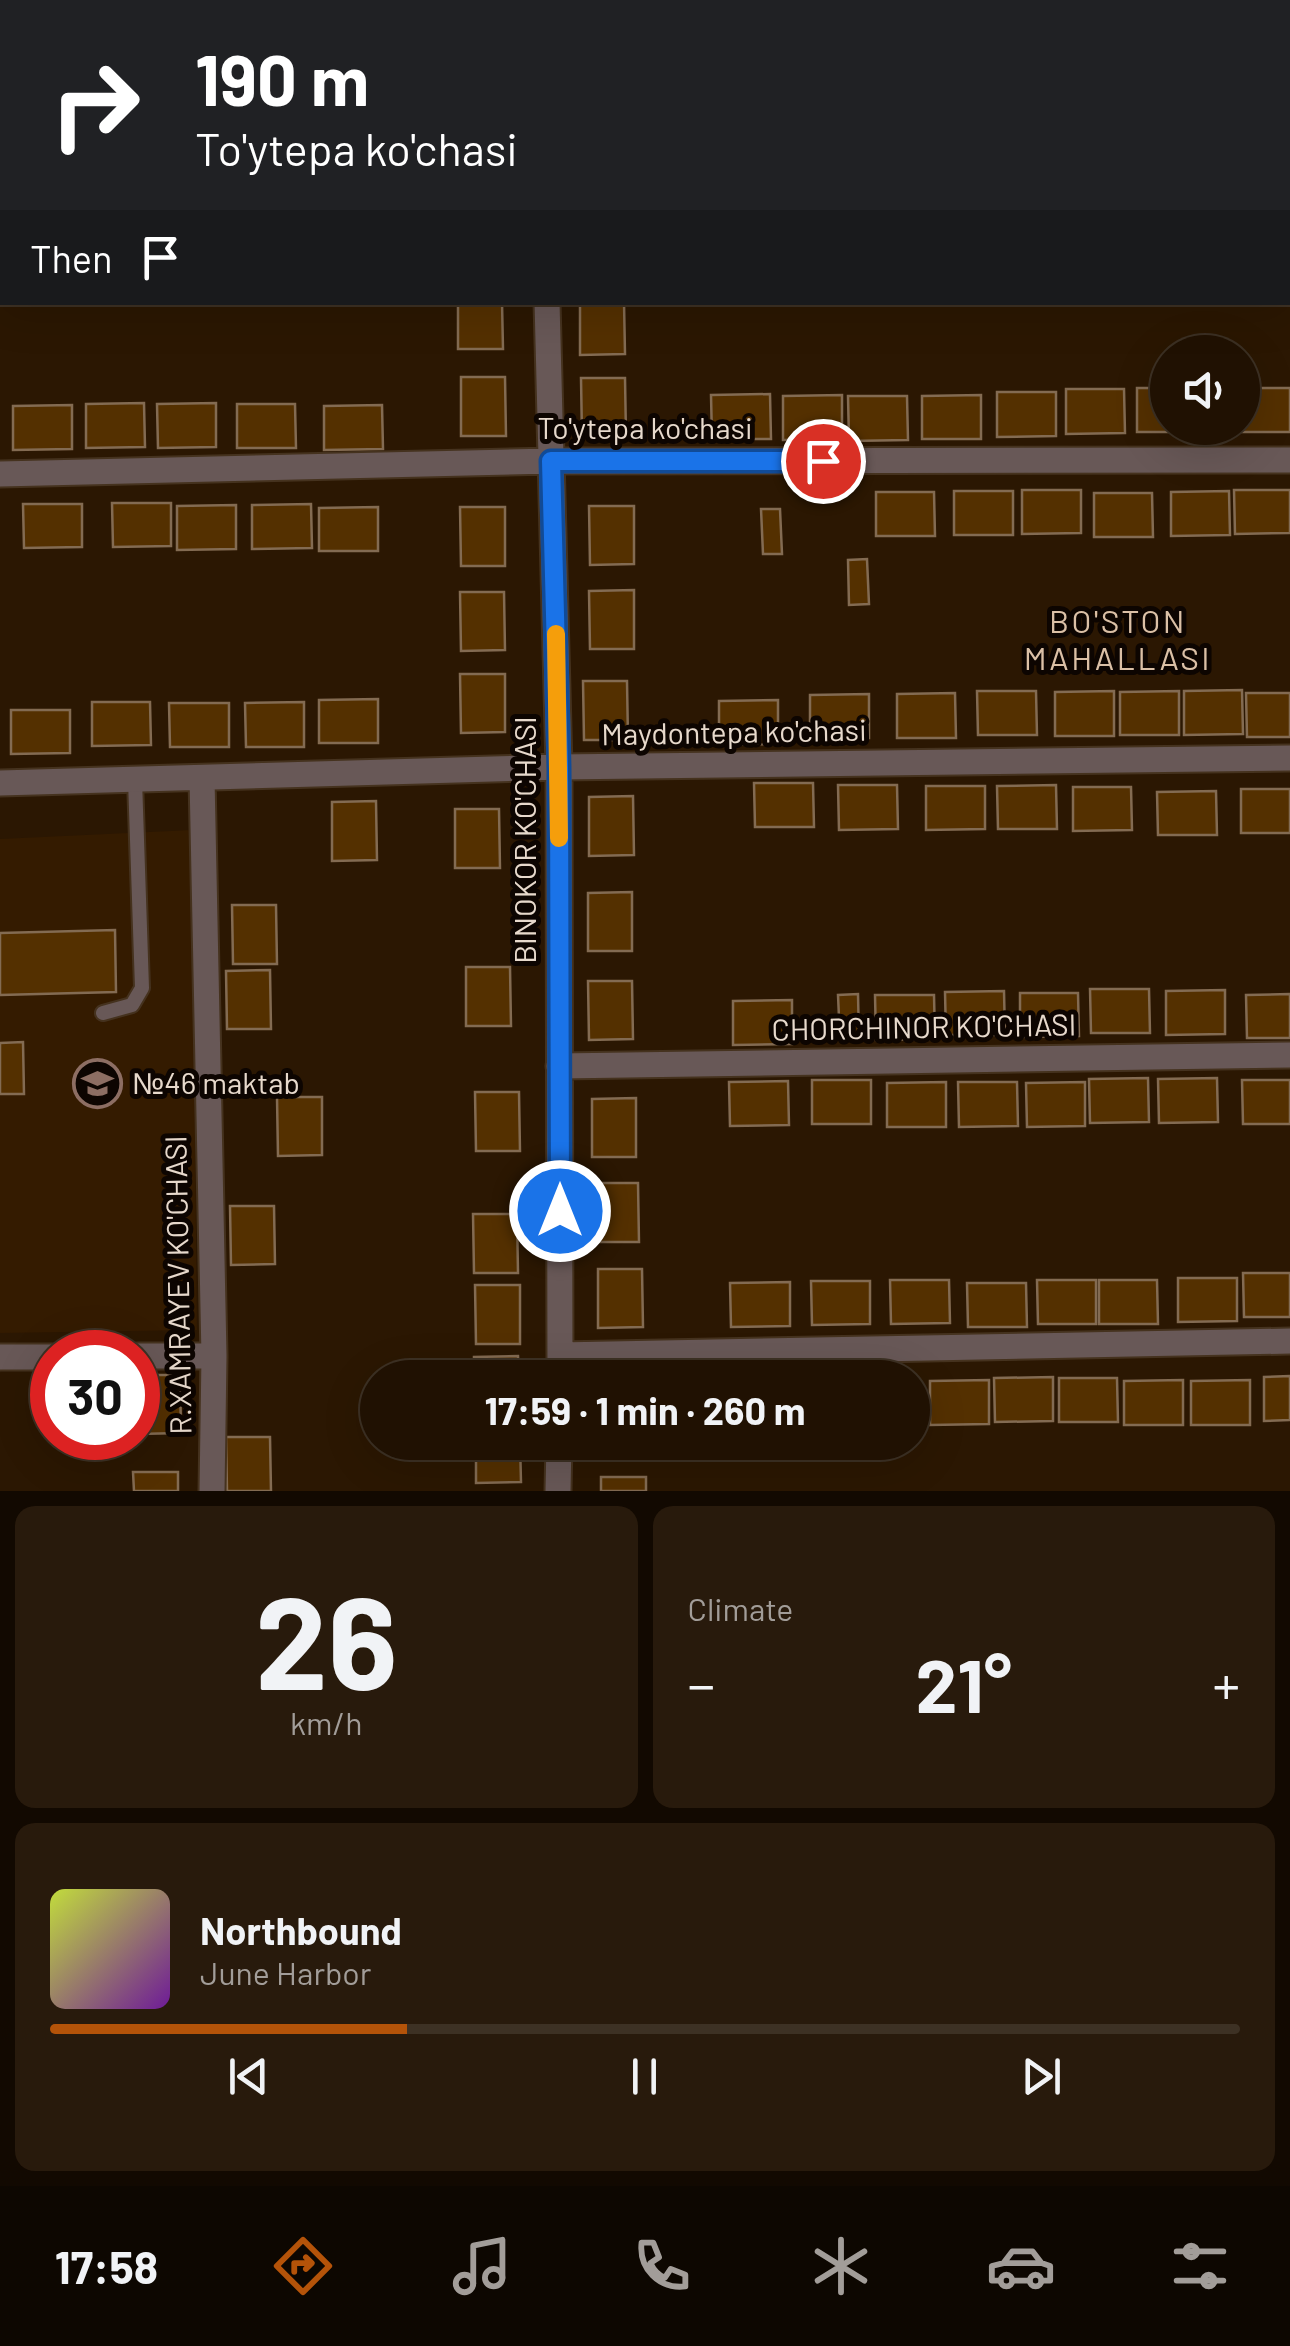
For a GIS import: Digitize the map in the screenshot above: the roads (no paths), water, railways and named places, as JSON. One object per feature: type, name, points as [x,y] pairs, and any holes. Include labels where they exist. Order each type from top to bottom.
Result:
[{"type":"street","name":"BINOKOR KO'CHASI","points":[[547,305],[559,768],[560,1360]]},
{"type":"street","name":"To'ytepa ko'chasi","points":[[0,474],[551,461],[1290,460]]},
{"type":"street","name":"Maydontepa ko'chasi","points":[[0,784],[559,768],[1290,758]]},
{"type":"street","name":"R.XAMRAYEV KO'CHASI","points":[[202,778],[214,1356],[212,1491]]},
{"type":"street","name":"CHORCHINOR KO'CHASI","points":[[560,1066],[1290,1055]]},
{"type":"street","points":[[735,1360],[1290,1341]]},
{"type":"street","points":[[0,1357],[30,1356]]},
{"type":"street","points":[[160,1356],[214,1356]]},
{"type":"street","points":[[558,1491],[559,1460]]},
{"type":"lane","points":[[103,1013],[132,1005],[142,988],[135,780]]},
{"type":"place","name":"№46 maktab","points":[[97,1084]]},
{"type":"district","name":"BO'STON MAHALLASI","points":[[1118,640]]}]
